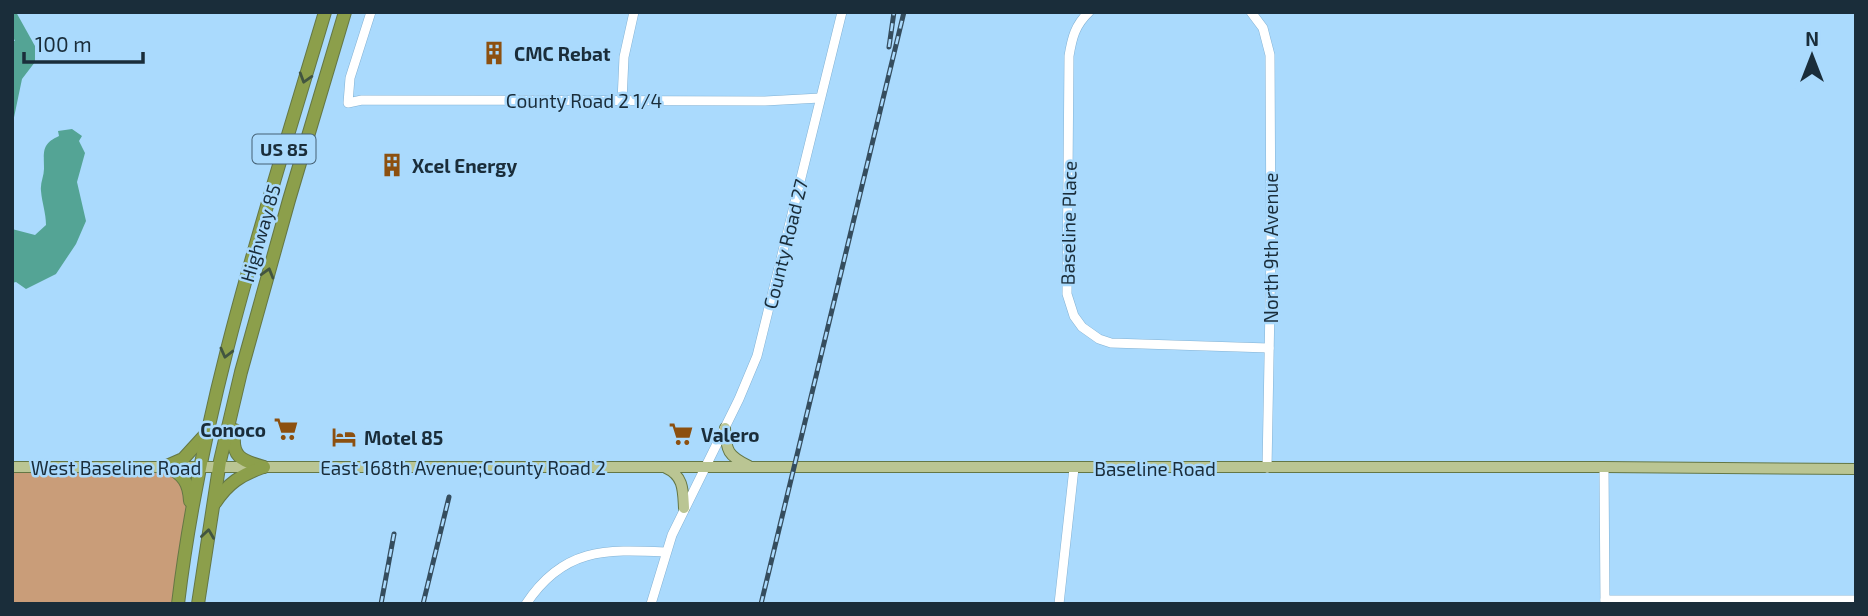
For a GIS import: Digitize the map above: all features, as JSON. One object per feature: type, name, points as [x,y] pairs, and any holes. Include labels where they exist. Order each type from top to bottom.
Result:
[{"type":"highway","name":"Highway 85","points":[[200,467],[234,321],[325,12]]},
{"type":"highway","name":"Highway 85","points":[[219,467],[266,281],[345,12]]},
{"type":"highway","points":[[237,399],[233,447],[243,460],[264,467]]},
{"type":"highway","points":[[167,466],[180,462],[208,430]]},
{"type":"highway","points":[[167,466],[181,475],[187,483],[190,517]]},
{"type":"highway","name":"US 85","points":[[178,604],[200,467]]},
{"type":"highway","name":"US 85","points":[[198,604],[219,467]]},
{"type":"highway","points":[[211,509],[232,482],[264,467]]},
{"type":"main road","points":[[725,428],[726,447],[731,456],[751,467]]},
{"type":"main road","name":"West Baseline Road","points":[[12,467],[219,467]]},
{"type":"main road","name":"East 168th Avenue;County Road 2","points":[[219,467],[706,467]]},
{"type":"main road","points":[[663,467],[676,472],[683,487],[684,508]]},
{"type":"main road","name":"Baseline Road","points":[[706,467],[1604,467]]},
{"type":"main road","points":[[1604,467],[1856,469]]},
{"type":"street","name":"County Road 2 1/4","points":[[371,12],[350,78],[348,103],[362,100],[786,101],[820,98]]},
{"type":"street","points":[[622,101],[624,57],[634,12]]},
{"type":"street","name":"County Road 27","points":[[651,604],[665,552],[752,370],[842,12]]},
{"type":"street","name":"Baseline Place","points":[[1089,12],[1072,35],[1069,56],[1068,294],[1074,316],[1087,331],[1111,343],[1269,348]]},
{"type":"street","name":"North 9th Avenue","points":[[1251,12],[1263,28],[1270,55],[1271,257],[1267,468]]},
{"type":"street","points":[[1604,467],[1605,602],[1856,600]]},
{"type":"street","points":[[1059,604],[1074,468]]},
{"type":"street","points":[[526,604],[553,573],[582,557],[609,550],[665,552]]},
{"type":"shaded area","points":[[12,12],[16,12],[35,46],[35,62],[22,79],[12,127],[12,41],[15,41],[12,35]]},
{"type":"shaded area","points":[[72,129],[82,136],[79,141],[85,153],[77,182],[86,221],[76,244],[56,274],[26,289],[16,282],[12,283],[12,229],[35,235],[46,225],[41,188],[46,145],[59,136],[58,131]]},
{"type":"shaded area","points":[[167,466],[189,487],[178,604],[12,604],[12,467]]},
{"type":"railway","points":[[889,47],[894,12]]},
{"type":"railway","points":[[761,604],[904,12]]},
{"type":"railway","points":[[423,604],[449,497]]},
{"type":"railway","points":[[381,604],[394,534]]},
{"type":"place","name":"CMC Rebat","points":[[494,53]]},
{"type":"place","name":"Xcel Energy","points":[[392,165]]},
{"type":"place","name":"Conoco","points":[[286,429]]},
{"type":"place","name":"Valero","points":[[681,434]]},
{"type":"place","name":"Motel 85","points":[[344,437]]}]
